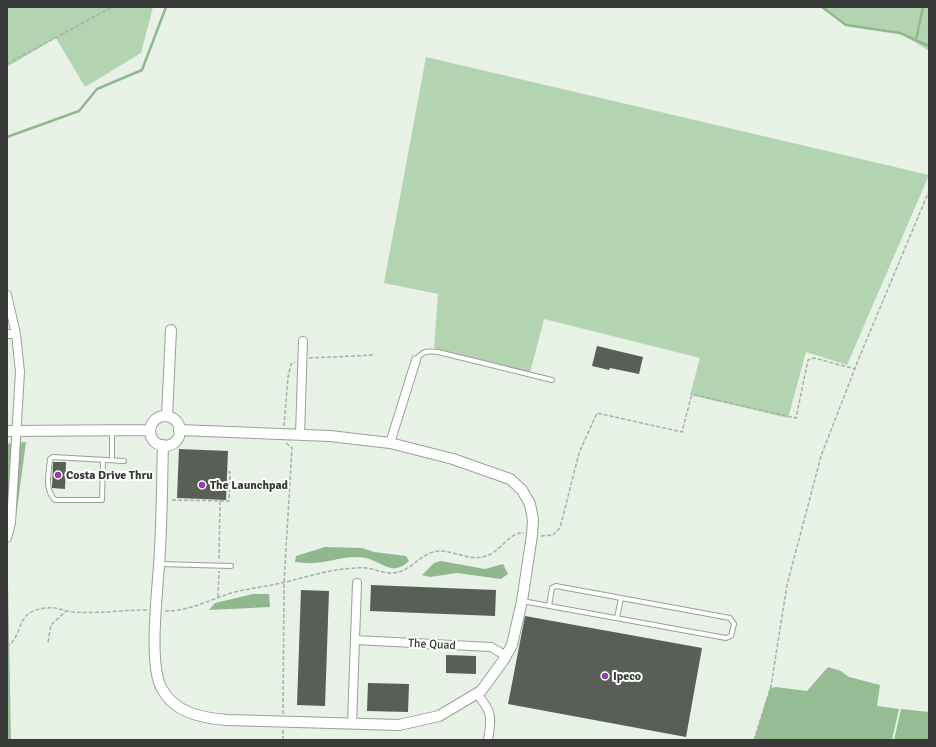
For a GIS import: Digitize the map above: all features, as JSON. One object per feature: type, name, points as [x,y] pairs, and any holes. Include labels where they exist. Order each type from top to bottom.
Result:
[{"type":"street","points":[[7,295],[11,334],[20,372],[12,431],[11,523],[7,538]]},
{"type":"street","points":[[167,416],[171,330]]},
{"type":"street","points":[[300,435],[303,342]]},
{"type":"street","points":[[390,443],[416,360]]},
{"type":"street","points":[[167,416],[176,421],[180,430],[174,443],[163,446],[152,439],[150,430],[151,425],[158,418],[167,416]]},
{"type":"street","points":[[12,431],[150,430]]},
{"type":"street","points":[[163,446],[160,564],[154,652],[157,676],[161,688],[179,707],[188,713],[205,718],[400,725],[439,716],[477,694],[491,679],[512,645],[522,601],[532,535],[533,520],[530,504],[522,490],[510,479],[453,459],[390,443],[330,436],[180,430]]},
{"type":"street","points":[[352,724],[357,583]]},
{"type":"street","name":"The Quad","points":[[355,640],[491,647],[506,656]]},
{"type":"street","points":[[477,694],[488,706],[490,714],[488,740]]},
{"type":"lane","points":[[416,360],[421,353],[426,351],[552,380]]},
{"type":"lane","points":[[112,430],[112,460]]},
{"type":"lane","points":[[103,460],[102,500],[55,500],[50,495],[48,489],[50,459],[53,457],[124,461]]},
{"type":"lane","points":[[160,564],[231,566]]},
{"type":"lane","points":[[522,601],[549,606],[618,618],[726,638],[731,636],[734,622],[730,618],[556,586],[552,588],[549,606]]},
{"type":"lane","points":[[618,618],[621,598]]},
{"type":"path","points":[[7,64],[112,7]]},
{"type":"path","points":[[754,740],[774,673],[786,585],[821,456],[929,191]]},
{"type":"path","points":[[7,647],[15,640],[20,626],[29,614],[43,609],[56,608],[66,611],[93,613],[156,610],[178,611],[201,606],[218,597],[336,570],[365,568],[392,573],[408,569],[424,555],[440,551],[464,557],[489,556],[505,545],[514,535],[520,532],[550,537],[556,534],[560,528],[579,453],[597,413],[682,432],[691,397],[695,395],[796,418],[808,360],[814,358],[855,370]]},
{"type":"path","points":[[162,500],[229,501],[230,472],[227,472]]},
{"type":"path","points":[[218,597],[220,501]]},
{"type":"path","points":[[283,740],[284,582]]},
{"type":"path","points":[[48,642],[51,625],[66,611]]},
{"type":"path","points":[[7,708],[8,740]]},
{"type":"shaded area","points":[[7,7],[153,7],[141,53],[85,87],[56,38],[7,67]]},
{"type":"shaded area","points":[[822,7],[929,7],[929,51],[900,33],[846,25]]},
{"type":"shaded area","points":[[426,57],[929,175],[847,365],[806,352],[788,418],[690,395],[700,358],[544,319],[530,373],[434,348],[438,294],[384,283]]},
{"type":"shaded area","points":[[26,442],[16,517],[7,525],[7,444]]},
{"type":"shaded area","points":[[325,547],[362,548],[374,552],[406,556],[409,561],[398,568],[388,567],[372,560],[359,557],[312,563],[295,562],[296,556]]},
{"type":"shaded area","points":[[441,561],[485,569],[503,564],[508,574],[501,579],[457,573],[430,577],[422,575],[434,563]]},
{"type":"shaded area","points":[[7,582],[8,583],[11,740],[7,740]]},
{"type":"shaded area","points":[[253,594],[269,594],[270,607],[209,610],[215,603]]},
{"type":"shaded area","points":[[828,667],[841,671],[849,677],[880,685],[877,706],[899,709],[892,740],[754,740],[770,688],[776,687],[807,691]]},
{"type":"shaded area","points":[[901,709],[929,712],[929,740],[894,740]]},
{"type":"building","points":[[597,346],[643,357],[639,374],[592,366]]},
{"type":"building","name":"The Launchpad","points":[[179,449],[228,451],[226,500],[177,498]]},
{"type":"building","name":"Costa Drive Thru","points":[[53,462],[66,462],[65,489],[52,488]]},
{"type":"building","points":[[371,585],[496,590],[495,616],[370,611]]},
{"type":"building","points":[[301,590],[329,591],[325,706],[297,705]]},
{"type":"building","name":"Ipeco","points":[[525,616],[702,648],[686,737],[508,704]]},
{"type":"building","points":[[446,655],[476,656],[476,674],[446,673]]},
{"type":"building","points":[[368,683],[409,684],[408,712],[367,711]]},
{"type":"waterway","points":[[7,137],[79,111],[97,89],[142,70],[166,7]]},
{"type":"waterway","points":[[822,7],[846,25],[900,33],[929,46]]},
{"type":"waterway","points":[[916,40],[923,7]]},
{"type":"place","name":"Costa Drive Thru","points":[[58,475]]},
{"type":"place","name":"The Launchpad","points":[[202,485]]},
{"type":"place","name":"Ipeco","points":[[605,676]]}]
